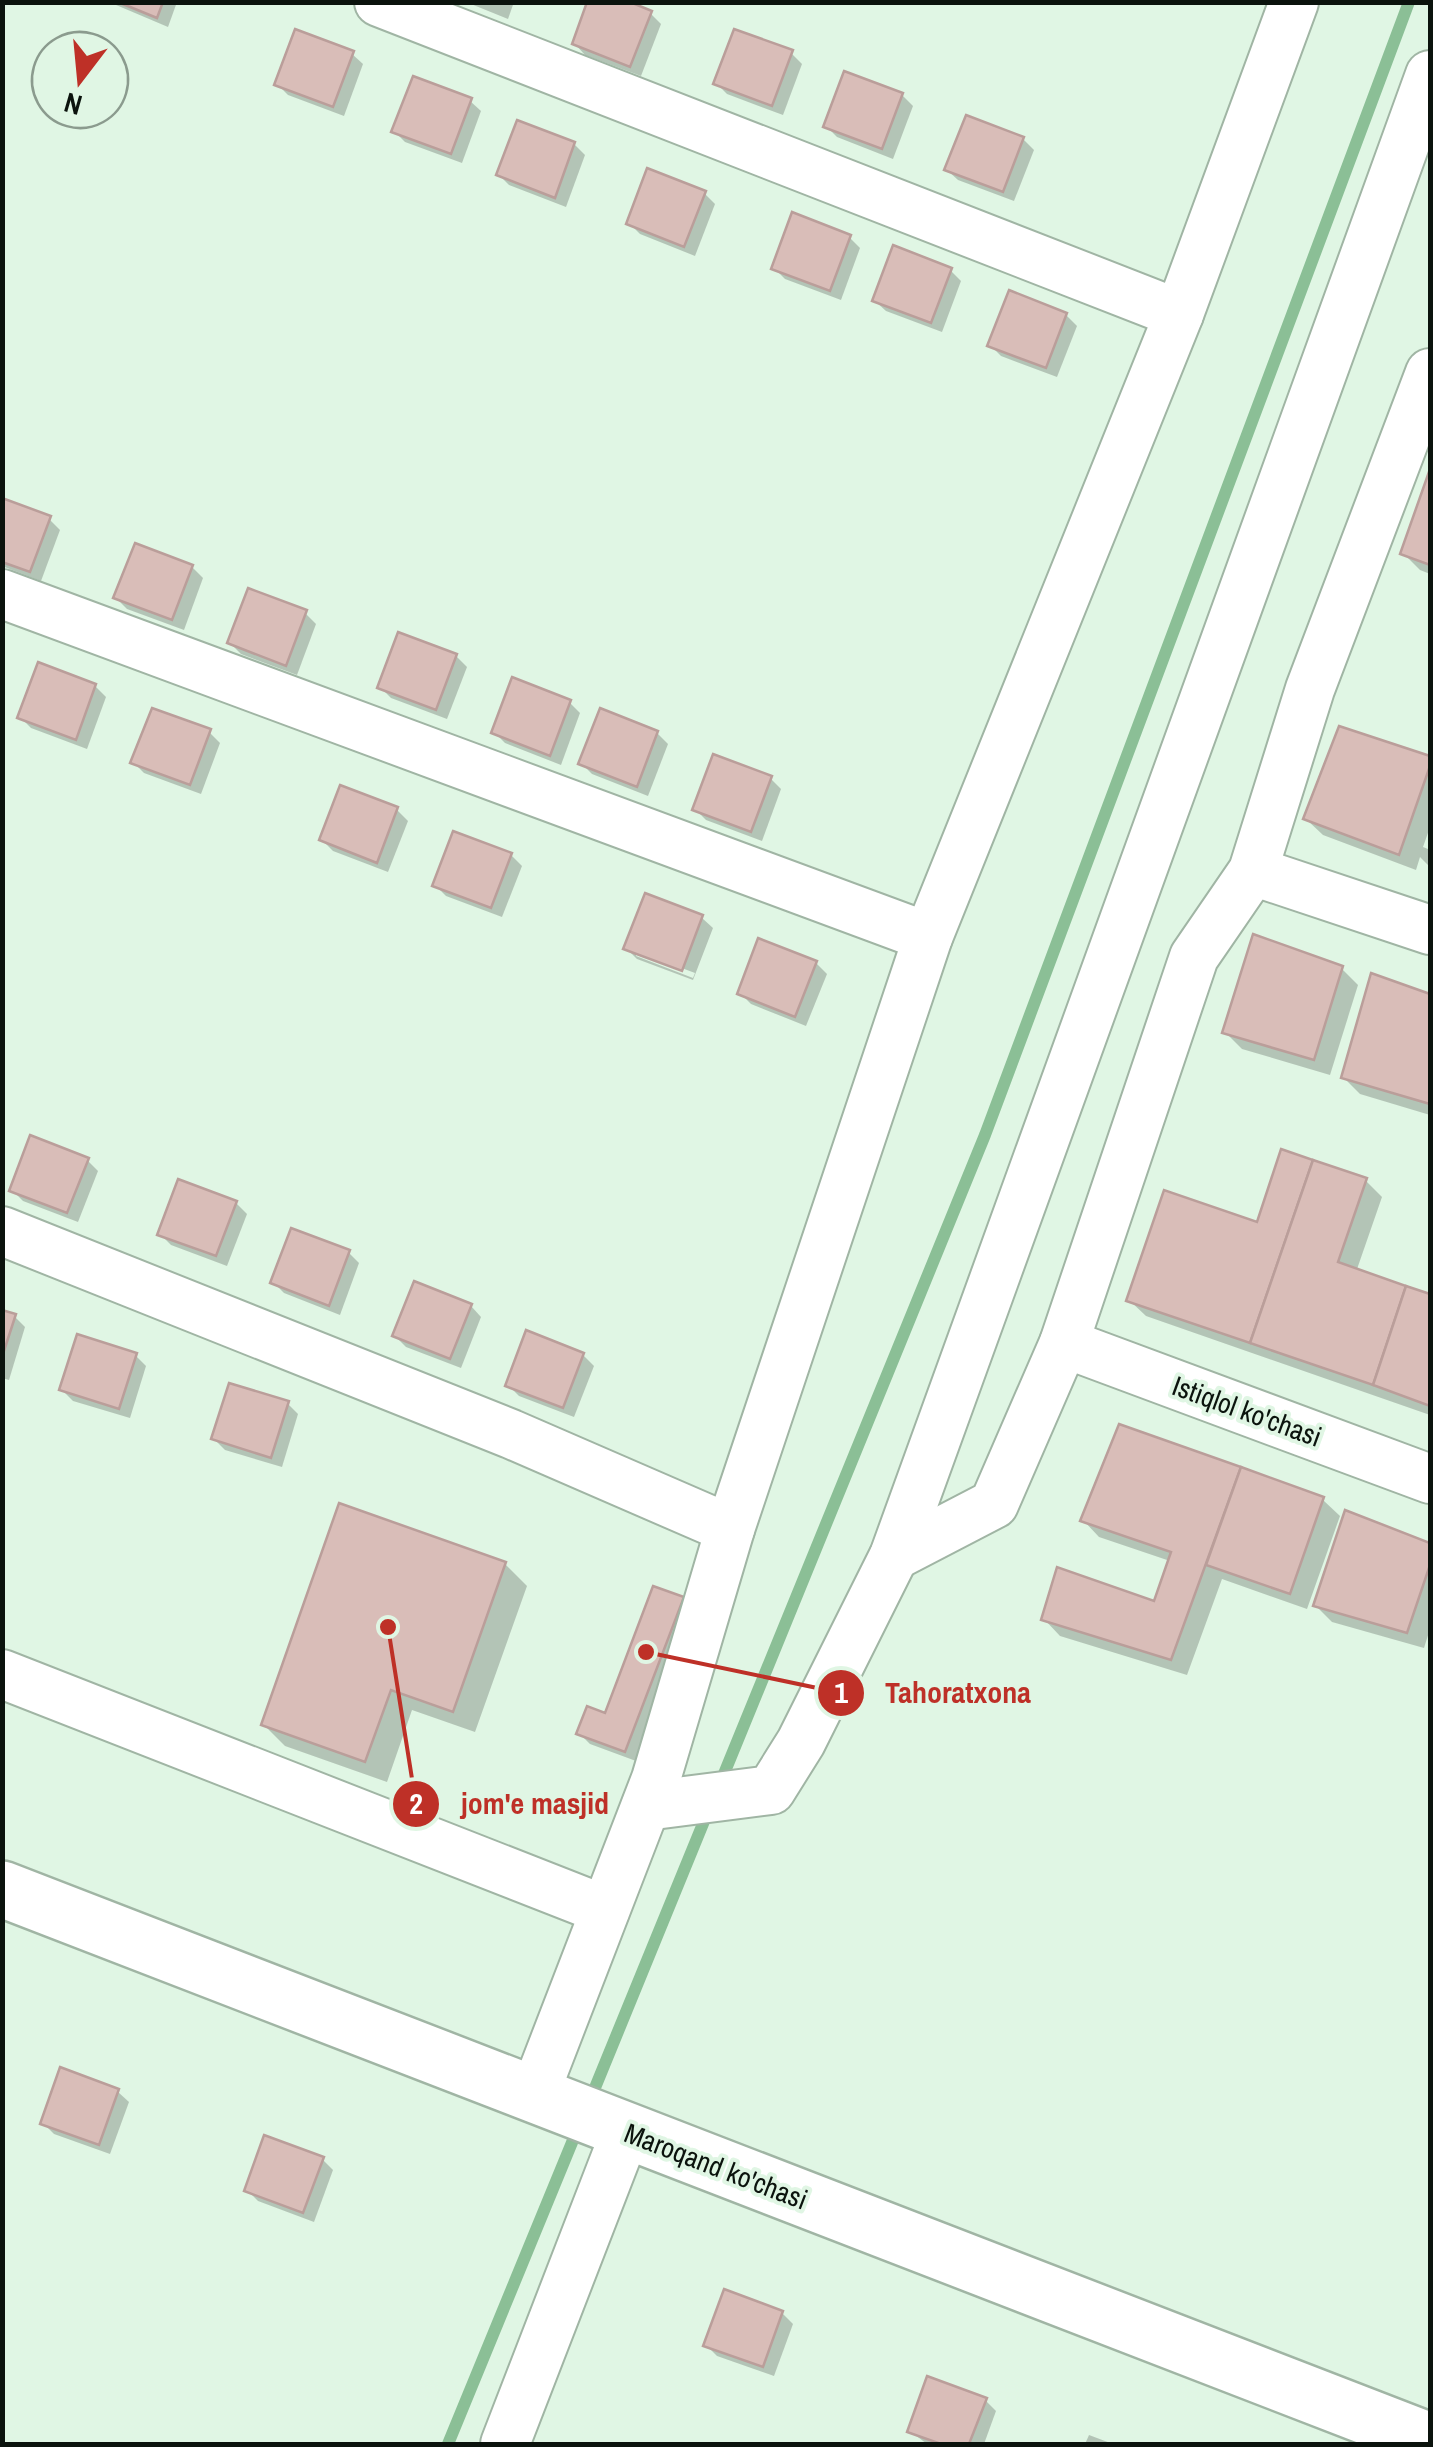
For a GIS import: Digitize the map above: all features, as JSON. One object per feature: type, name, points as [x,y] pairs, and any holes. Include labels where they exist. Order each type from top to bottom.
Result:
[{"type":"street","points":[[380,2],[1180,314]]},
{"type":"street","points":[[534,2095],[646,1806],[730,1529],[928,937],[1180,314],[1294,2]]},
{"type":"street","points":[[646,1806],[771,1790],[801,1742],[894,1556],[1430,75]]},
{"type":"street","points":[[894,1556],[994,1504],[1064,1343],[1194,956],[1253,871],[1310,689],[1427,390]]},
{"type":"street","points":[[2,594],[928,937]]},
{"type":"street","points":[[1253,871],[1430,930]]},
{"type":"street","points":[[2,1231],[511,1434],[730,1529]]},
{"type":"street","name":"Istiqlol ko'chasi","points":[[1064,1343],[1430,1479]]},
{"type":"street","points":[[2,1674],[606,1910]]},
{"type":"street","name":"Maroqand ko'chasi","points":[[2,1890],[1430,2442]]},
{"type":"street","points":[[504,2444],[626,2132]]},
{"type":"building","points":[[118,2],[163,2],[157,18]]},
{"type":"building","points":[[587,2],[630,2],[652,11],[630,67],[572,44]]},
{"type":"building","points":[[295,29],[354,51],[333,107],[274,85]]},
{"type":"building","points":[[734,29],[793,50],[772,106],[713,84]]},
{"type":"building","points":[[844,71],[903,93],[882,149],[823,127]]},
{"type":"building","points":[[413,76],[472,98],[451,154],[391,132]]},
{"type":"building","points":[[966,115],[1024,137],[1003,192],[944,170]]},
{"type":"building","points":[[517,120],[575,142],[555,198],[496,175]]},
{"type":"building","points":[[647,168],[706,191],[684,247],[626,224]]},
{"type":"building","points":[[792,212],[851,235],[830,291],[771,269]]},
{"type":"building","points":[[893,245],[952,268],[931,323],[872,301]]},
{"type":"building","points":[[1009,290],[1067,313],[1046,368],[987,346]]},
{"type":"building","points":[[1430,469],[1430,565],[1400,554]]},
{"type":"building","points":[[2,498],[51,516],[30,572],[2,562]]},
{"type":"building","points":[[135,543],[193,565],[172,620],[113,598]]},
{"type":"building","points":[[248,588],[307,610],[286,666],[227,643]]},
{"type":"building","points":[[398,632],[457,654],[436,710],[377,688]]},
{"type":"building","points":[[38,662],[96,684],[76,740],[17,718]]},
{"type":"building","points":[[512,677],[571,700],[550,756],[491,733]]},
{"type":"building","points":[[152,708],[211,729],[190,785],[130,763]]},
{"type":"building","points":[[600,708],[658,731],[637,787],[578,764]]},
{"type":"building","points":[[1339,726],[1430,756],[1399,855],[1303,819]]},
{"type":"building","points":[[713,754],[772,776],[751,832],[692,810]]},
{"type":"building","points":[[340,785],[398,807],[377,863],[319,840]]},
{"type":"building","points":[[453,831],[512,853],[491,908],[432,886]]},
{"type":"building","points":[[645,893],[703,915],[682,971],[623,949]]},
{"type":"building","points":[[1253,934],[1343,966],[1314,1060],[1222,1033]]},
{"type":"building","points":[[758,938],[817,961],[795,1017],[737,994]]},
{"type":"building","points":[[1371,973],[1430,994],[1430,1104],[1341,1078]]},
{"type":"building","points":[[30,1135],[89,1158],[67,1213],[9,1191]]},
{"type":"building","points":[[1281,1149],[1313,1160],[1250,1343],[1126,1301],[1164,1190],[1257,1222]]},
{"type":"building","points":[[1313,1160],[1367,1178],[1338,1262],[1406,1286],[1373,1385],[1250,1343]]},
{"type":"building","points":[[178,1179],[237,1201],[216,1256],[157,1235]]},
{"type":"building","points":[[291,1228],[350,1250],[329,1306],[270,1283]]},
{"type":"building","points":[[414,1281],[472,1304],[450,1359],[392,1336]]},
{"type":"building","points":[[1406,1286],[1430,1294],[1430,1406],[1373,1385]]},
{"type":"building","points":[[2,1310],[16,1314],[2,1357]]},
{"type":"building","points":[[526,1330],[584,1353],[563,1408],[505,1386]]},
{"type":"building","points":[[77,1334],[137,1353],[119,1409],[59,1390]]},
{"type":"building","points":[[229,1383],[289,1401],[271,1458],[211,1439]]},
{"type":"building","points":[[1119,1424],[1241,1467],[1171,1660],[1041,1620],[1057,1567],[1154,1601],[1171,1552],[1080,1521]]},
{"type":"building","points":[[1241,1467],[1324,1497],[1290,1594],[1206,1565]]},
{"type":"building","points":[[339,1503],[506,1562],[453,1712],[391,1690],[365,1762],[261,1725]]},
{"type":"building","points":[[1345,1510],[1430,1543],[1430,1565],[1407,1633],[1313,1606]]},
{"type":"building","points":[[653,1586],[684,1597],[625,1752],[576,1734],[587,1706],[605,1713]]},
{"type":"building","points":[[60,2067],[119,2089],[99,2145],[40,2124]]},
{"type":"building","points":[[264,2135],[324,2157],[303,2213],[244,2191]]},
{"type":"building","points":[[724,2289],[783,2311],[763,2367],[703,2346]]},
{"type":"building","points":[[927,2376],[987,2398],[969,2444],[941,2444],[907,2432]]},
{"type":"waterway","points":[[719,1786],[985,1135],[1409,2]]},
{"type":"waterway","points":[[590,2100],[709,1809]]},
{"type":"waterway","points":[[448,2444],[580,2123]]},
{"type":"place","name":"jom'e masjid","points":[[388,1627]]},
{"type":"place","name":"Tahoratxona","points":[[646,1652]]}]
